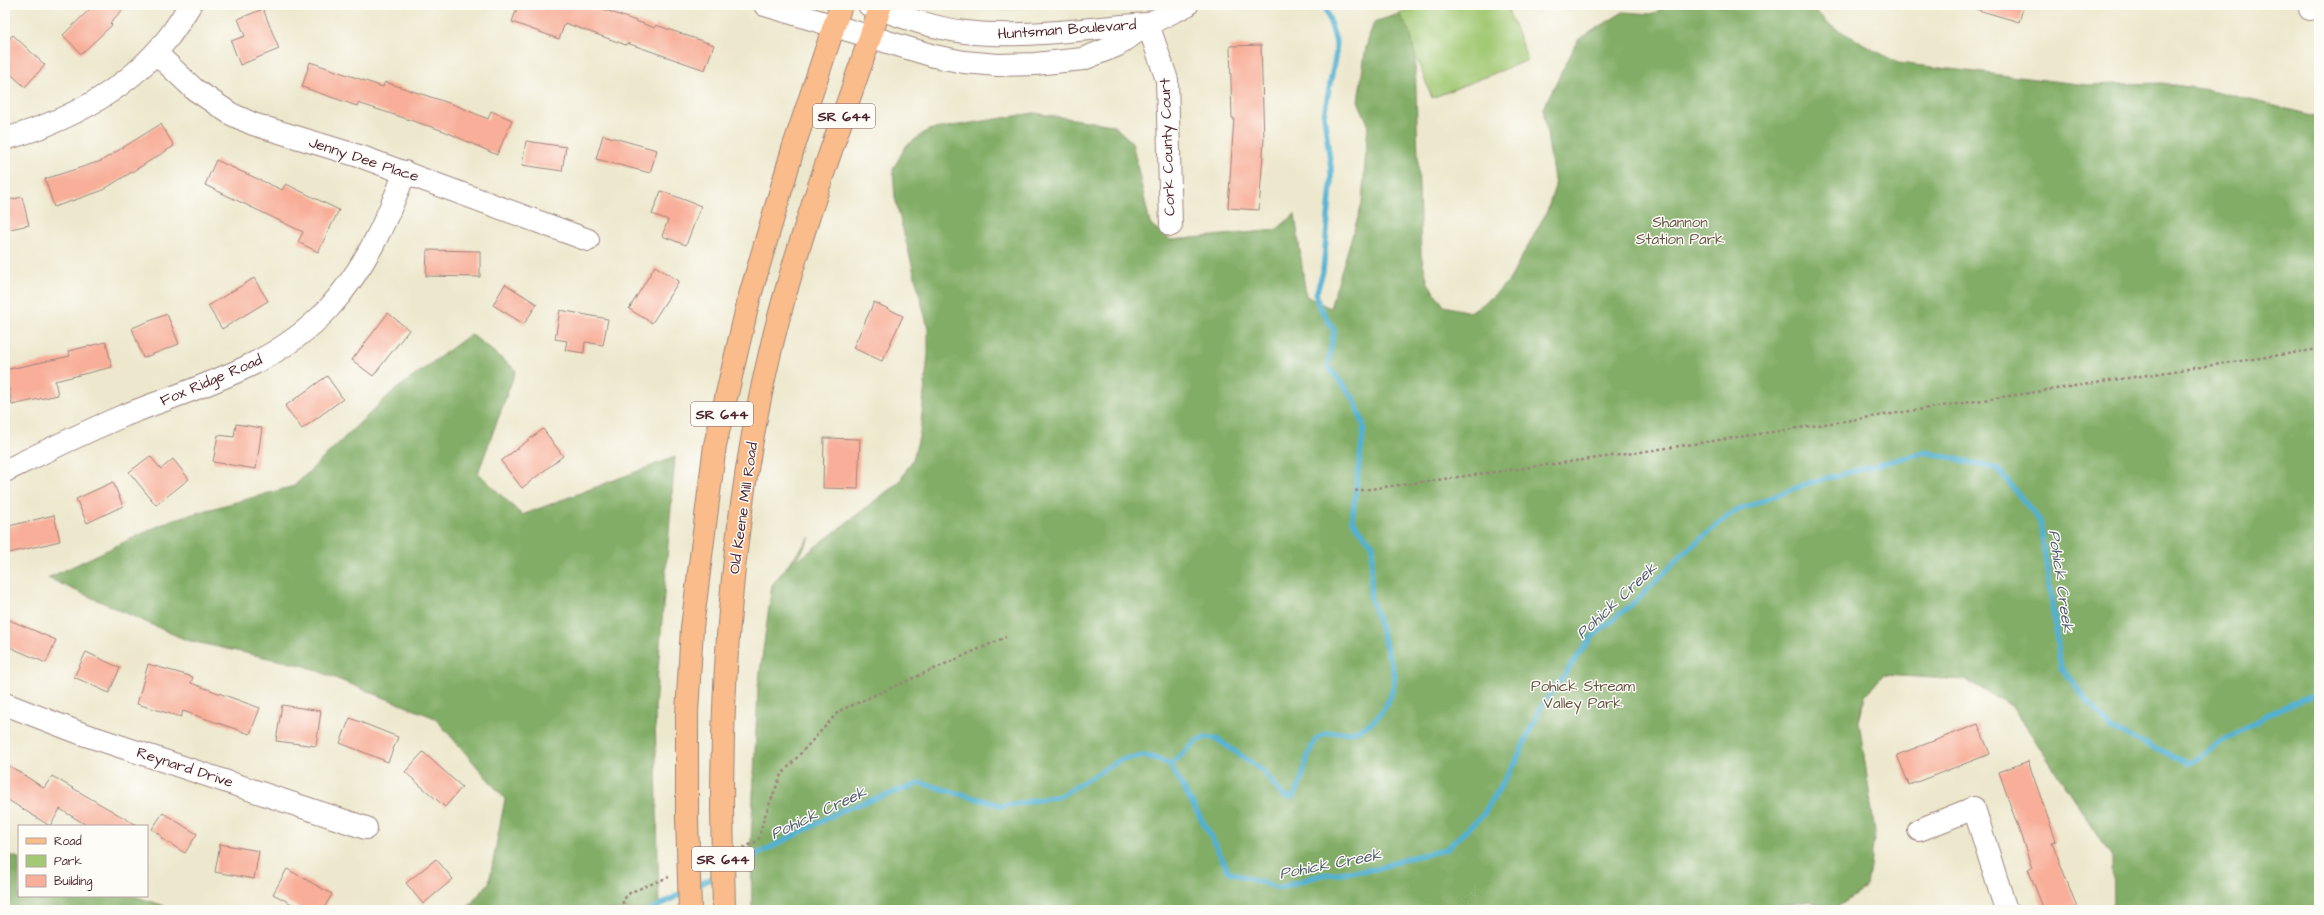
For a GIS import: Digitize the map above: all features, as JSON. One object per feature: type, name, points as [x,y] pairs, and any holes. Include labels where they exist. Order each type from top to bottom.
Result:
[{"type":"main road","name":"Old Keene Mill Road","points":[[724,910],[722,809],[725,665],[743,496],[758,410],[793,268],[870,36],[877,6]]},
{"type":"main road","name":"SR 644","points":[[690,910],[687,818],[687,713],[692,635],[715,445],[751,291],[793,149],[838,15]]},
{"type":"street","points":[[5,139],[42,128],[78,112],[106,95],[142,67],[156,53],[169,38],[190,5]]},
{"type":"street","name":"Huntsman Boulevard","points":[[765,5],[838,15],[870,36],[934,56],[964,62],[998,65],[1035,64],[1083,59],[1118,45],[1148,24],[1187,5]]},
{"type":"street","name":"Huntsman Boulevard","points":[[877,6],[934,26],[964,32],[998,35],[1035,34],[1148,24]]},
{"type":"street","name":"Cork County Court","points":[[1148,24],[1167,80],[1171,225]]},
{"type":"street","name":"Jenny Dee Place","points":[[156,53],[194,89],[231,114],[253,124],[405,172],[588,240]]},
{"type":"street","name":"Fox Ridge Road","points":[[5,471],[52,447],[122,416],[238,372],[292,341],[328,309],[366,258],[389,213],[405,172]]},
{"type":"street","name":"Reynard Drive","points":[[5,704],[80,733],[366,828]]},
{"type":"street","points":[[1919,830],[1974,808],[2006,910]]},
{"type":"path","points":[[1355,492],[1627,454],[2319,349]]},
{"type":"path","points":[[737,850],[758,841],[764,818],[781,775],[839,711],[1006,637]]},
{"type":"path","points":[[623,910],[623,900],[631,892],[672,876]]},
{"type":"path","points":[[738,910],[751,907],[755,910]]},
{"type":"green space","points":[[989,5],[1044,5],[998,9]]},
{"type":"green space","points":[[1422,5],[1506,5],[1528,60],[1432,98],[1399,14]]},
{"type":"green space","points":[[1665,5],[1811,5],[1828,24],[1898,63],[2087,85],[2162,83],[2215,91],[2319,117],[2319,910],[2113,910],[2112,857],[2013,707],[1966,680],[1883,675],[1865,696],[1859,721],[1875,832],[1867,887],[1836,908],[1809,901],[1763,910],[752,910],[751,841],[758,687],[772,585],[810,537],[797,561],[899,482],[913,459],[920,433],[928,355],[928,328],[895,198],[893,169],[906,146],[928,130],[1034,113],[1113,125],[1132,142],[1150,224],[1171,240],[1276,230],[1295,214],[1306,296],[1330,308],[1362,204],[1368,124],[1358,101],[1366,47],[1374,22],[1399,14],[1410,31],[1415,56],[1421,255],[1428,283],[1444,306],[1470,312],[1491,298],[1510,279],[1547,211],[1555,186],[1543,108],[1578,40],[1623,12],[1654,14]]},
{"type":"green space","points":[[471,334],[516,370],[478,473],[522,515],[675,457],[655,708],[659,910],[465,910],[489,883],[505,799],[435,718],[305,666],[186,640],[48,578],[171,520],[294,486],[391,393]]},
{"type":"green space","points":[[5,854],[18,858],[18,897],[137,897],[177,910],[5,910]]},
{"type":"building","points":[[94,5],[127,5],[110,23],[112,25],[81,54],[63,35]]},
{"type":"building","points":[[518,5],[592,5],[655,28],[656,25],[714,45],[705,70],[627,43],[626,45],[565,23],[559,39],[512,22]]},
{"type":"building","points":[[1975,5],[2024,5],[2019,22],[1975,9]]},
{"type":"building","points":[[263,9],[279,49],[240,65],[231,41],[245,36],[238,19]]},
{"type":"building","points":[[13,35],[45,65],[25,87],[5,69],[5,43]]},
{"type":"building","points":[[1261,45],[1264,140],[1259,210],[1228,208],[1234,118],[1232,118],[1230,46]]},
{"type":"building","points":[[310,62],[383,87],[385,82],[455,105],[488,119],[491,111],[512,120],[497,155],[444,131],[358,103],[357,106],[302,87]]},
{"type":"building","points":[[161,124],[174,146],[101,191],[54,207],[45,179],[101,161]]},
{"type":"building","points":[[603,135],[657,150],[650,173],[596,159]]},
{"type":"building","points":[[526,141],[566,147],[562,171],[522,165]]},
{"type":"building","points":[[216,160],[282,190],[286,184],[339,210],[318,252],[298,242],[303,232],[205,185]]},
{"type":"building","points":[[661,191],[701,206],[686,245],[662,236],[668,220],[652,214]]},
{"type":"building","points":[[22,197],[29,225],[5,230],[5,201]]},
{"type":"building","points":[[427,250],[480,251],[480,277],[426,276]]},
{"type":"building","points":[[655,266],[679,281],[652,323],[629,309]]},
{"type":"building","points":[[254,278],[268,301],[222,329],[208,306]]},
{"type":"building","points":[[505,284],[537,304],[524,324],[493,305]]},
{"type":"building","points":[[874,302],[903,316],[882,361],[853,348]]},
{"type":"building","points":[[560,310],[608,319],[603,345],[585,342],[584,353],[565,350],[567,341],[555,339]]},
{"type":"building","points":[[388,313],[409,330],[373,376],[352,360]]},
{"type":"building","points":[[167,314],[179,344],[143,358],[132,328]]},
{"type":"building","points":[[106,342],[112,367],[55,381],[58,395],[12,405],[5,370],[70,356],[68,351]]},
{"type":"building","points":[[327,376],[343,399],[302,429],[285,406]]},
{"type":"building","points":[[236,424],[262,428],[256,469],[213,462],[218,435],[234,437]]},
{"type":"building","points":[[543,429],[563,456],[522,488],[501,461]]},
{"type":"building","points":[[824,438],[860,439],[858,489],[823,488]]},
{"type":"building","points":[[150,456],[161,469],[173,459],[189,479],[156,505],[129,472]]},
{"type":"building","points":[[113,482],[123,506],[87,523],[76,499]]},
{"type":"building","points":[[54,515],[60,541],[5,554],[5,527]]},
{"type":"building","points":[[5,618],[56,640],[46,663],[5,645]]},
{"type":"building","points":[[86,652],[120,668],[109,693],[74,677]]},
{"type":"building","points":[[148,664],[193,677],[191,683],[260,708],[250,734],[183,711],[181,717],[137,704]]},
{"type":"building","points":[[282,705],[321,711],[316,746],[276,741]]},
{"type":"building","points":[[350,718],[398,737],[388,762],[340,743]]},
{"type":"building","points":[[1978,724],[1990,754],[1909,785],[1897,755]]},
{"type":"building","points":[[423,752],[462,787],[445,807],[405,772]]},
{"type":"building","points":[[2028,761],[2056,841],[2052,842],[2078,910],[2044,910],[2028,869],[2032,868],[1999,772]]},
{"type":"building","points":[[5,763],[44,788],[52,776],[136,825],[86,825],[60,809],[51,825],[48,825],[5,798]]},
{"type":"building","points":[[163,813],[197,834],[185,853],[161,838],[162,836],[152,829]]},
{"type":"building","points":[[220,844],[259,851],[254,879],[215,872]]},
{"type":"building","points":[[436,859],[453,879],[423,904],[406,883]]},
{"type":"building","points":[[287,869],[332,894],[323,910],[303,910],[273,894]]},
{"type":"waterway","points":[[1170,765],[1198,740],[1207,737],[1217,739],[1263,771],[1284,797],[1293,797],[1300,784],[1309,753],[1316,740],[1324,734],[1351,732],[1369,725],[1382,712],[1391,695],[1394,685],[1395,676],[1370,595],[1373,545],[1352,519],[1364,427],[1354,399],[1328,366],[1334,330],[1319,306],[1316,294],[1323,272],[1331,186],[1331,168],[1324,115],[1336,53],[1336,42],[1325,5]]},
{"type":"waterway","name":"Pohick Creek","points":[[729,869],[843,810],[921,783],[1003,806],[1060,796],[1122,759],[1145,756],[1159,759],[1170,765],[1207,829],[1229,872],[1279,888],[1321,875],[1377,869],[1408,858],[1445,850],[1483,815],[1515,763],[1541,707],[1591,638],[1638,599],[1684,553],[1731,513],[1809,483],[1926,452],[1998,469],[2040,521],[2061,668],[2110,728],[2190,763],[2236,733],[2268,715],[2302,700],[2319,695]]},
{"type":"waterway","name":"Pohick Creek","points":[[695,887],[718,875]]},
{"type":"waterway","name":"Pohick Creek","points":[[651,910],[684,892]]},
{"type":"park label","name":"Shannon Station Park","points":[[1680,230]]},
{"type":"park label","name":"Pohick Stream Valley Park","points":[[1583,694]]}]
